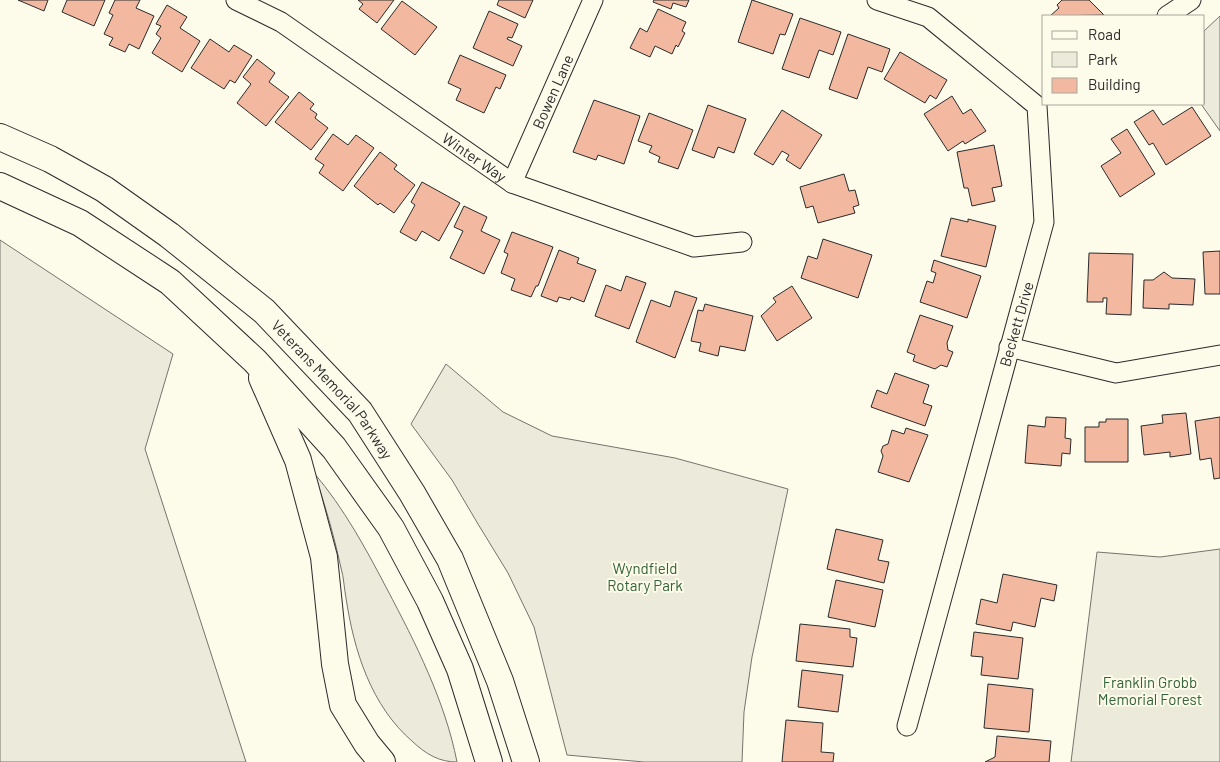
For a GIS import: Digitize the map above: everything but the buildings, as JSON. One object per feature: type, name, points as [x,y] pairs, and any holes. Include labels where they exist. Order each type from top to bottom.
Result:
[{"type":"main road","name":"Veterans Memorial Parkway","points":[[0,137],[50,159],[104,189],[169,235],[264,312],[360,412],[412,493],[450,559],[500,681],[526,762]]},
{"type":"main road","points":[[0,186],[80,223],[129,253],[170,282],[255,361],[334,448],[390,528],[430,601],[460,669],[490,762]]},
{"type":"main road","points":[[255,361],[298,460],[324,557],[335,664],[343,705],[367,744],[382,762]]},
{"type":"street","name":"Winter Way","points":[[236,0],[281,22],[512,183],[694,247],[742,242]]},
{"type":"street","name":"Bowen Lane","points":[[512,183],[594,0]]},
{"type":"street","name":"Beckett Drive","points":[[877,0],[928,17],[1040,104],[1044,222],[907,726]]},
{"type":"street","points":[[1168,15],[1191,0]]},
{"type":"street","points":[[1009,347],[1116,373],[1220,355]]},
{"type":"green space","points":[[1220,16],[1220,131],[1202,105],[1205,105],[1205,30]]},
{"type":"green space","points":[[0,240],[173,354],[145,449],[246,762],[0,762]]},
{"type":"green space","name":"Wyndfield Rotary Park","points":[[446,364],[503,412],[552,436],[675,458],[788,489],[752,657],[744,712],[742,762],[644,762],[567,755],[534,627],[508,573],[452,480],[411,424]]},
{"type":"green space","points":[[314,473],[354,529],[408,631],[437,695],[452,739],[457,762],[439,759],[428,754],[418,746],[398,728],[375,695],[354,638],[343,576],[326,508]]},
{"type":"green space","name":"Franklin Grobb Memorial Forest","points":[[1220,549],[1220,762],[1071,762],[1097,552],[1160,557]]}]
